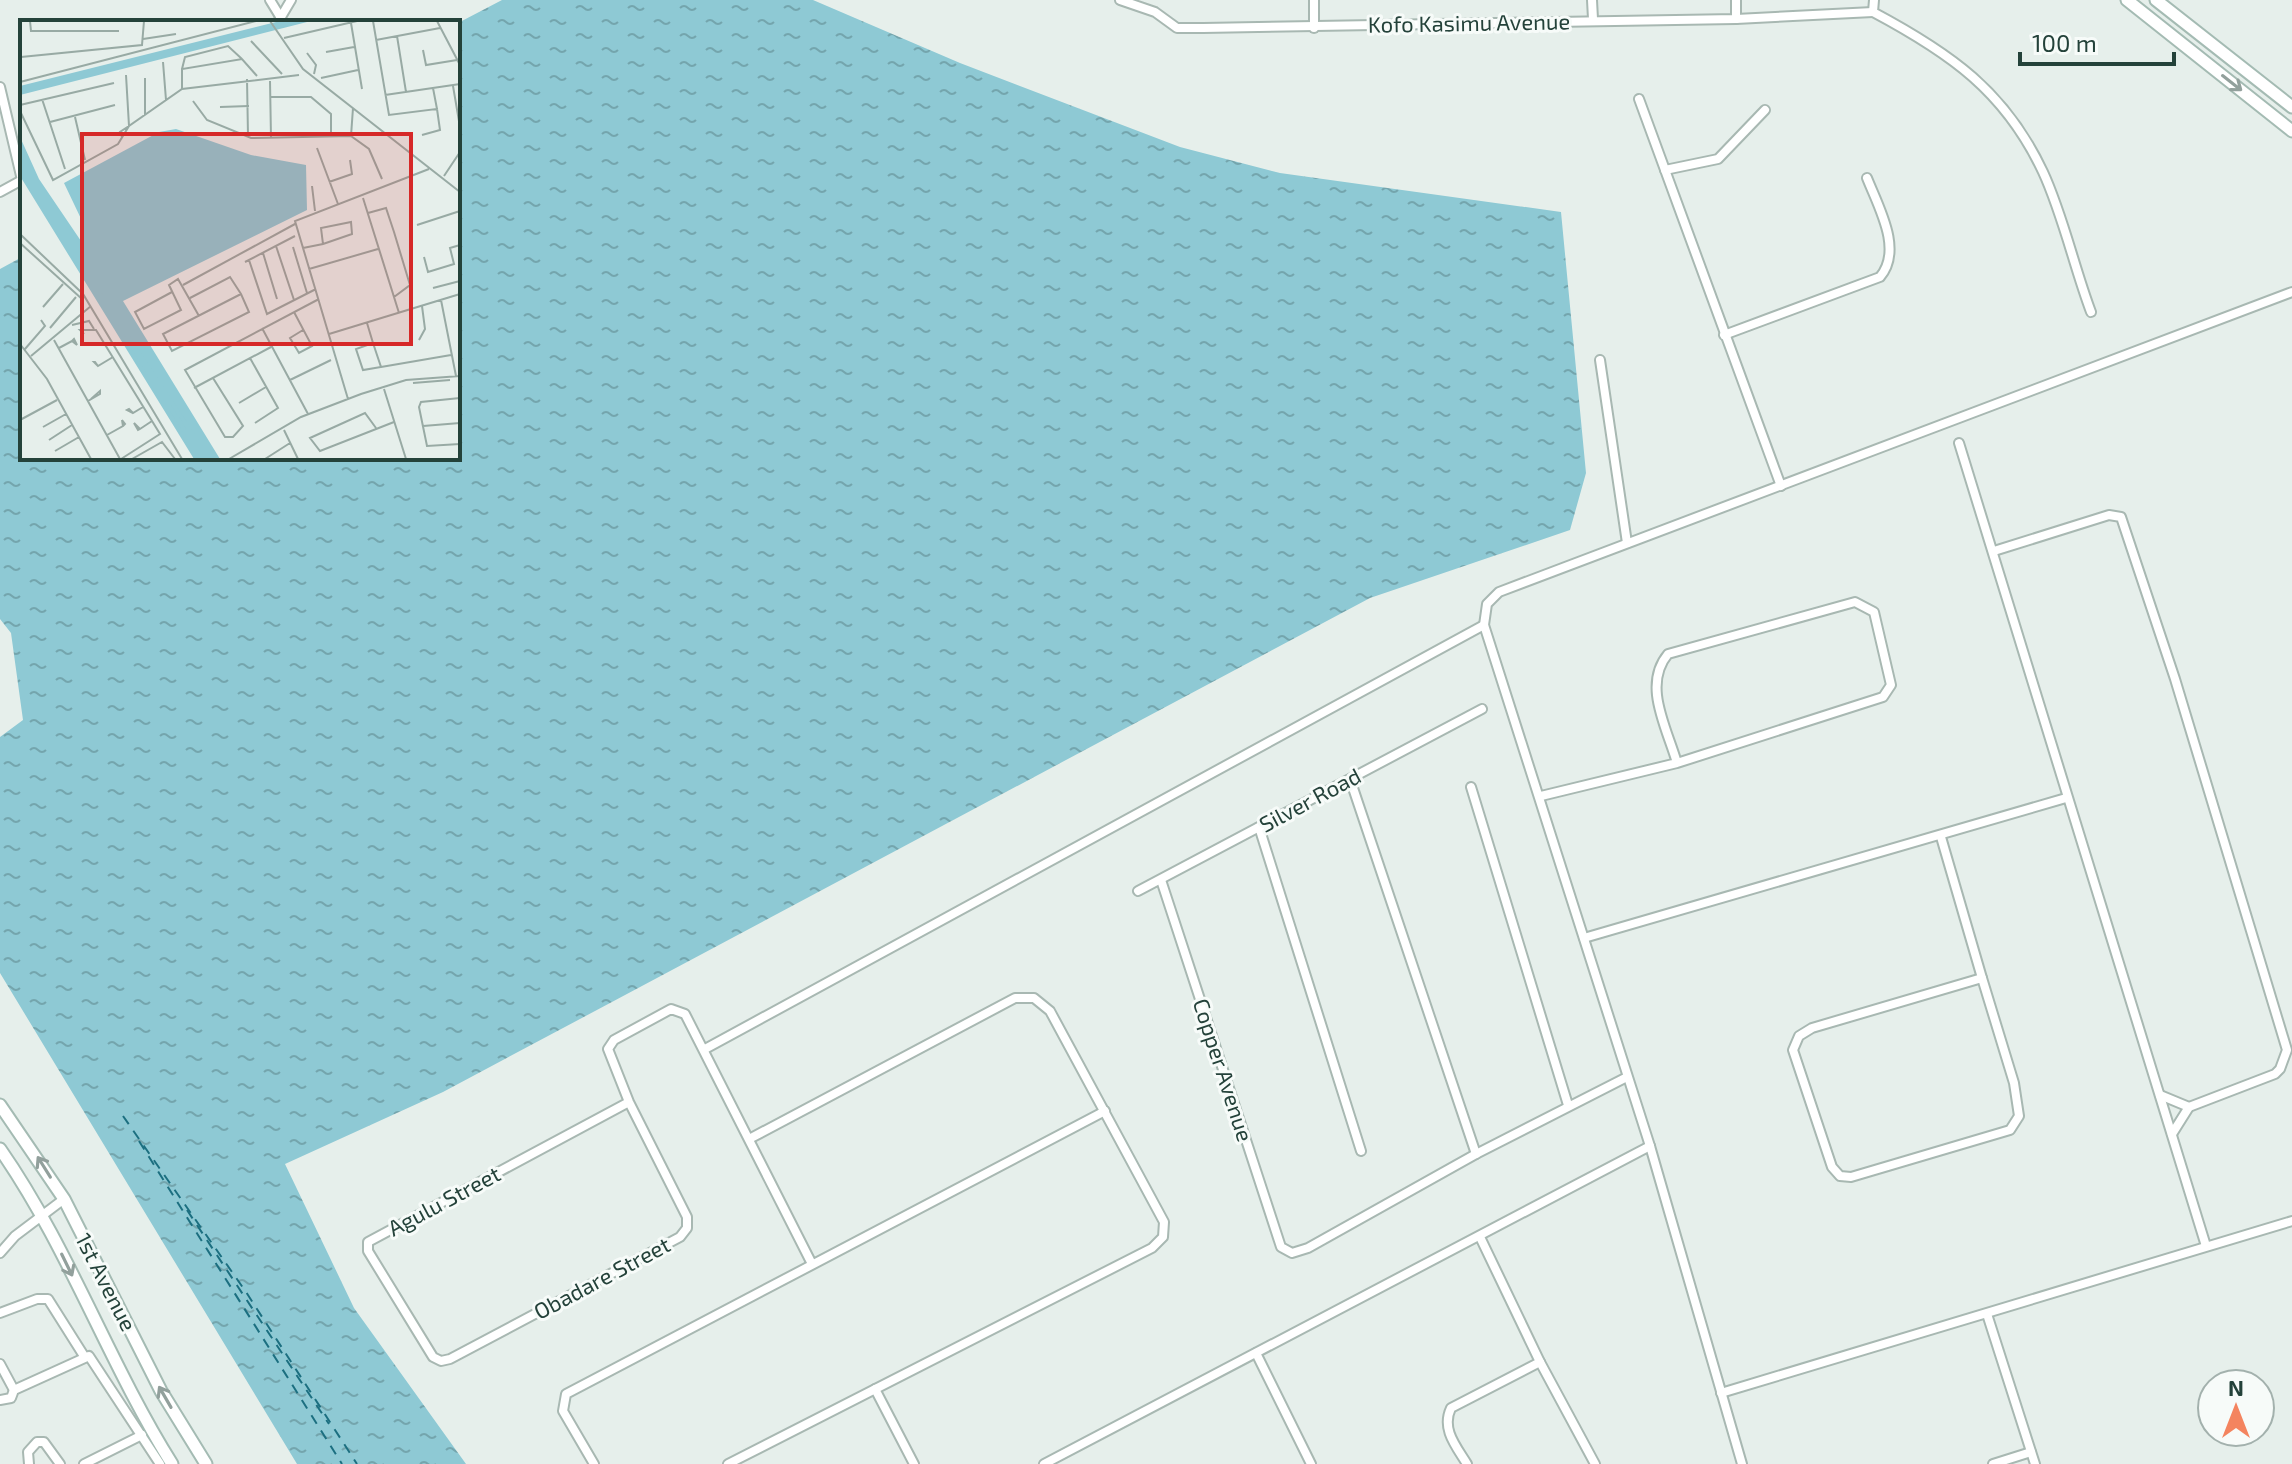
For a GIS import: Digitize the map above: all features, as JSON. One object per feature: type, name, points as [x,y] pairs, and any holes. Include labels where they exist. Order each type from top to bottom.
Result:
[{"type":"main road","points":[[2127,0],[2292,131]]},
{"type":"main road","points":[[2156,0],[2292,107]]},
{"type":"main road","name":"1st Avenue","points":[[0,1105],[64,1199],[161,1391],[206,1464]]},
{"type":"main road","name":"1st Avenue","points":[[0,1149],[42,1214],[133,1398],[172,1464]]},
{"type":"street","points":[[270,0],[280,20]]},
{"type":"street","points":[[280,20],[291,0]]},
{"type":"street","name":"Kofo Kasimu Avenue","points":[[1120,0],[1155,12],[1177,28],[1736,19],[1873,12]]},
{"type":"street","points":[[1155,0],[1155,12]]},
{"type":"street","points":[[1314,0],[1314,28]]},
{"type":"street","points":[[1592,0],[1593,19]]},
{"type":"street","points":[[1736,0],[1736,19]]},
{"type":"street","points":[[1874,0],[1873,12],[1956,60],[2001,103],[2044,174],[2091,312]]},
{"type":"street","points":[[0,87],[20,172]]},
{"type":"street","points":[[1639,99],[1781,486]]},
{"type":"street","points":[[1665,170],[1718,159],[1765,110]]},
{"type":"street","points":[[1724,335],[1880,277],[1890,265],[1892,248],[1867,178]]},
{"type":"street","points":[[0,192],[20,181]]},
{"type":"street","points":[[1742,1464],[1650,1146],[1484,625],[1487,604],[1499,592],[2292,292]]},
{"type":"street","points":[[1600,360],[1627,543]]},
{"type":"street","points":[[1959,443],[2206,1246]]},
{"type":"street","points":[[1994,551],[2109,515],[2121,517],[2126,525],[2287,1050],[2275,1074],[2189,1107],[2172,1134]]},
{"type":"street","points":[[1541,796],[1677,763],[1883,697],[1891,685],[1874,612],[1855,602],[1668,654],[1657,667],[1654,684],[1677,763]]},
{"type":"street","points":[[812,1264],[705,1049],[1484,625]]},
{"type":"street","name":"Silver Road","points":[[1138,891],[1482,709]]},
{"type":"street","points":[[1350,779],[1476,1154],[1627,1077]]},
{"type":"street","points":[[1471,787],[1568,1105]]},
{"type":"street","points":[[1584,938],[1941,837],[2066,798]]},
{"type":"street","points":[[1259,827],[1361,1151]]},
{"type":"street","points":[[1941,837],[2014,1083],[2019,1116],[2010,1130],[1851,1177],[1840,1176],[1832,1167],[1793,1050],[1799,1036],[1812,1028],[1982,978]]},
{"type":"street","name":"Copper Avenue","points":[[1161,880],[1281,1247],[1292,1253],[1308,1248],[1476,1154]]},
{"type":"street","points":[[728,1464],[1152,1248],[1163,1237],[1164,1222],[1105,1111],[1050,1011],[1034,998],[1015,998],[751,1138]]},
{"type":"street","name":"Obadare Street","points":[[426,1350],[441,1361],[450,1359],[680,1237],[687,1228],[687,1217],[629,1102],[608,1049],[614,1040],[671,1009],[685,1014],[705,1049]]},
{"type":"street","points":[[2160,1095],[2189,1107]]},
{"type":"street","name":"Agulu Street","points":[[426,1350],[368,1251],[368,1242],[629,1102]]},
{"type":"street","points":[[594,1464],[563,1411],[566,1394],[1105,1111]]},
{"type":"street","points":[[1044,1464],[1650,1146]]},
{"type":"street","points":[[0,1253],[42,1214],[64,1199]]},
{"type":"street","points":[[1721,1393],[2292,1221]]},
{"type":"street","points":[[1480,1237],[1540,1362],[1595,1464]]},
{"type":"street","points":[[0,1313],[37,1299],[48,1299],[84,1356],[96,1363],[160,1464]]},
{"type":"street","points":[[1987,1314],[2035,1464]]},
{"type":"street","points":[[1256,1353],[1311,1464]]},
{"type":"street","points":[[0,1400],[11,1398],[14,1390],[84,1356]]},
{"type":"street","points":[[1467,1464],[1448,1433],[1446,1419],[1451,1408],[1540,1362]]},
{"type":"street","points":[[0,1364],[14,1390]]},
{"type":"street","points":[[875,1389],[914,1464]]},
{"type":"street","points":[[84,1464],[142,1435]]},
{"type":"street","points":[[29,1464],[28,1452],[37,1442],[44,1442],[60,1464]]},
{"type":"street","points":[[1993,1464],[2031,1452]]},
{"type":"water","points":[[502,0],[813,0],[960,63],[1180,147],[1280,173],[1561,212],[1586,473],[1570,530],[1370,598],[443,1092],[285,1164],[354,1308],[466,1464],[297,1464],[0,973],[0,737],[23,720],[11,633],[0,619],[0,269],[20,258],[20,460],[460,460],[460,22]]},
{"type":"ferry route","points":[[123,1116],[246,1292],[357,1464]]},
{"type":"ferry route","points":[[139,1141],[342,1464]]},
{"type":"ferry route","points":[[187,1210],[329,1424]]}]
